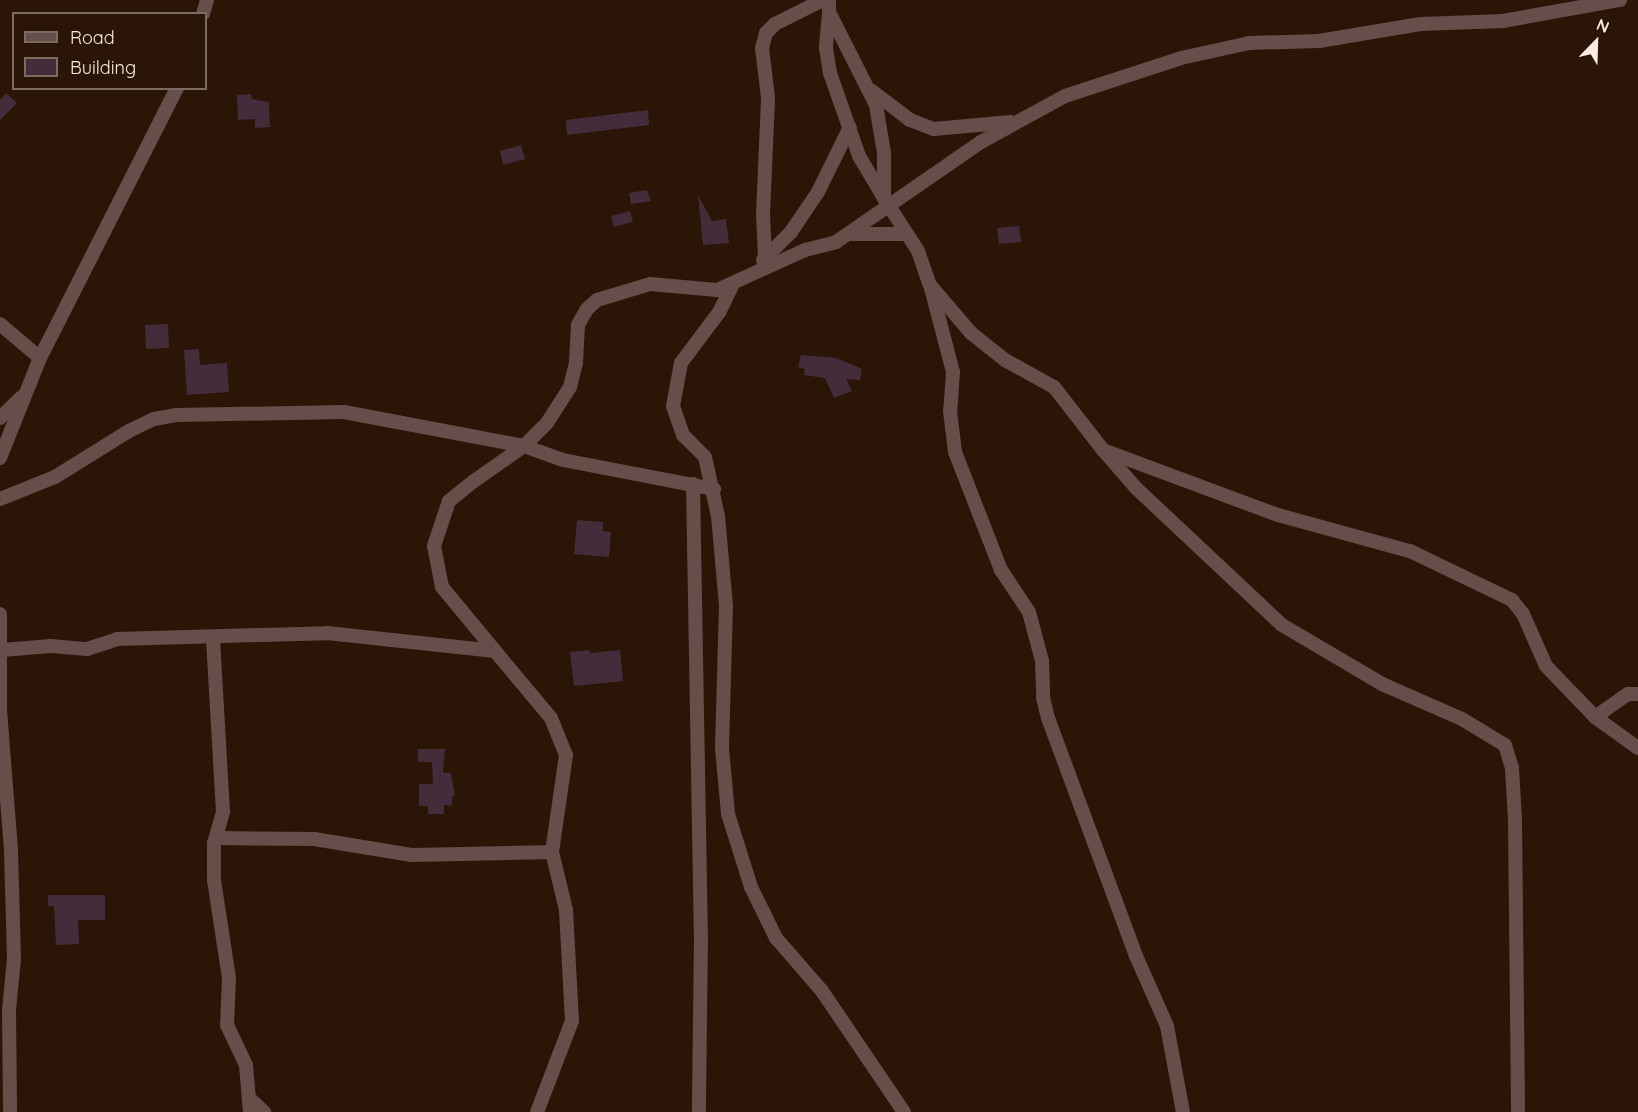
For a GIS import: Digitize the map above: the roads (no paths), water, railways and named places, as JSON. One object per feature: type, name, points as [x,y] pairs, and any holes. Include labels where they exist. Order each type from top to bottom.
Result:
[{"type":"street","points":[[852,234],[886,201],[1065,96],[1181,58],[1249,43],[1319,41],[1421,24],[1503,21],[1620,0]]},
{"type":"street","points":[[827,4],[872,91],[882,144],[886,201]]},
{"type":"street","points":[[827,4],[826,48],[830,73],[859,156],[925,267],[953,372],[950,411],[956,452],[1001,570],[1029,612],[1042,661],[1043,698],[1048,718],[1136,956],[1167,1026],[1183,1112]]},
{"type":"street","points":[[765,256],[762,214],[768,99],[764,41],[766,33],[783,18],[827,4]]},
{"type":"street","points":[[0,458],[40,358],[176,90]]},
{"type":"street","points":[[872,91],[910,120],[934,129],[1020,121]]},
{"type":"street","points":[[755,271],[765,256],[791,232],[818,192],[850,127]]},
{"type":"street","points":[[536,1112],[572,1021],[566,910],[552,852],[566,755],[551,718],[442,587],[434,546],[449,501],[524,446],[547,423],[570,387],[576,363],[578,325],[587,309],[597,300],[650,284],[717,290],[732,286],[755,271],[852,234],[905,234]]},
{"type":"street","points":[[930,285],[979,340],[1054,387],[1136,488],[1282,625],[1382,684],[1462,719],[1505,745],[1512,768],[1515,820],[1518,1112]]},
{"type":"street","points":[[732,286],[720,311],[681,363],[675,381],[676,423],[705,457],[714,489],[726,605],[723,766],[737,845],[751,887],[776,938],[822,991],[904,1112]]},
{"type":"street","points":[[0,324],[40,358]]},
{"type":"street","points":[[0,418],[25,393]]},
{"type":"street","points":[[0,499],[54,477],[129,431],[154,419],[176,415],[344,412],[524,446],[563,460],[714,489]]},
{"type":"street","points":[[1103,450],[1278,515],[1410,551],[1490,587],[1512,600],[1523,614],[1546,666],[1595,717],[1638,748]]},
{"type":"street","points":[[693,484],[701,925],[699,1112]]},
{"type":"street","points":[[0,614],[2,650],[0,710],[11,851],[14,958],[4,1010],[10,1112]]},
{"type":"street","points":[[2,650],[51,646],[87,649],[117,639],[213,639],[327,633],[495,651]]},
{"type":"street","points":[[213,639],[223,812],[216,838],[214,880],[229,978],[227,1025],[246,1065],[250,1105],[264,1112]]},
{"type":"street","points":[[1595,717],[1628,694],[1638,694]]},
{"type":"street","points":[[216,838],[314,838],[412,855],[552,852]]}]
